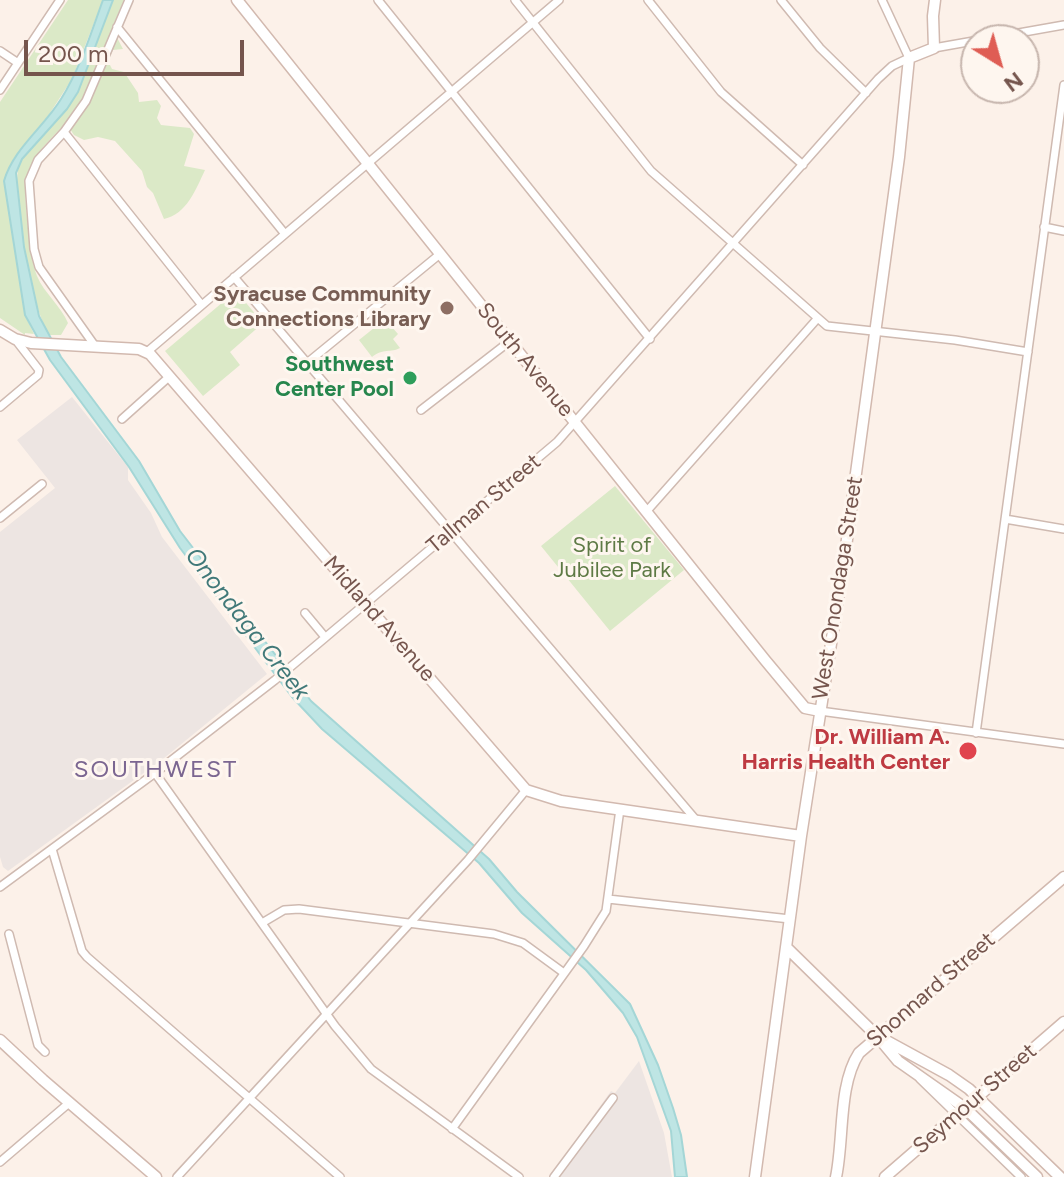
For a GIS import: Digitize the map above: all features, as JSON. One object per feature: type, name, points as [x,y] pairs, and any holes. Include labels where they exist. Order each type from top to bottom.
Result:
[{"type":"main road","points":[[909,58],[934,48],[935,0]]},
{"type":"main road","name":"South Avenue","points":[[244,3],[440,254],[803,706],[820,711]]},
{"type":"main road","name":"West Onondaga Street","points":[[755,1177],[801,836],[845,554],[909,58]]},
{"type":"main road","points":[[0,330],[15,339],[31,343],[147,352]]},
{"type":"main road","name":"Midland Avenue","points":[[147,352],[526,790]]},
{"type":"main road","points":[[526,790],[561,801],[801,836]]},
{"type":"main road","name":"Shonnard Street","points":[[836,1177],[851,1071],[859,1053],[1064,877]]},
{"type":"main road","points":[[787,948],[878,1037],[898,1061],[1037,1177]]},
{"type":"main road","name":"Seymour Street","points":[[885,1177],[1064,1022]]},
{"type":"main road","points":[[878,1037],[949,1075],[978,1096],[1060,1175]]},
{"type":"main road","points":[[0,1040],[156,1177]]},
{"type":"street","points":[[0,90],[60,0]]},
{"type":"street","points":[[95,346],[39,267],[34,249],[28,190],[38,160],[64,132],[86,101],[129,0]]},
{"type":"street","points":[[378,0],[650,339]]},
{"type":"street","points":[[515,0],[651,171],[817,319],[832,328],[955,340],[1028,352]]},
{"type":"street","points":[[147,352],[559,0]]},
{"type":"street","points":[[648,0],[721,92],[803,165]]},
{"type":"street","points":[[781,0],[820,48],[866,93]]},
{"type":"street","points":[[882,0],[909,58]]},
{"type":"street","points":[[934,48],[1064,25]]},
{"type":"street","points":[[117,27],[285,234]]},
{"type":"street","points":[[0,51],[18,63]]},
{"type":"street","name":"Tallman Street","points":[[0,887],[275,680],[576,423],[866,93],[892,66],[909,58]]},
{"type":"street","points":[[976,733],[1064,85]]},
{"type":"street","points":[[64,132],[201,304]]},
{"type":"street","points":[[1044,227],[1064,231]]},
{"type":"street","points":[[307,363],[440,254]]},
{"type":"street","points":[[234,277],[696,820]]},
{"type":"street","points":[[646,512],[817,319]]},
{"type":"street","points":[[0,407],[38,375],[39,370],[15,339]]},
{"type":"street","points":[[421,410],[510,341]]},
{"type":"street","points":[[122,419],[170,376]]},
{"type":"street","points":[[0,518],[42,484]]},
{"type":"street","points":[[1005,519],[1064,529]]},
{"type":"street","points":[[305,613],[325,637]]},
{"type":"street","points":[[820,711],[1064,744]]},
{"type":"street","points":[[155,773],[326,1013],[371,1069],[519,1177]]},
{"type":"street","points":[[177,1177],[468,860],[526,790]]},
{"type":"street","points":[[452,1129],[571,965],[606,911],[620,809]]},
{"type":"street","points":[[52,849],[82,951],[340,1177]]},
{"type":"street","points":[[608,899],[790,919]]},
{"type":"street","points":[[262,923],[289,909],[509,937],[564,973]]},
{"type":"street","points":[[9,934],[38,1045],[45,1052]]},
{"type":"street","points":[[554,1177],[613,1098]]},
{"type":"street","points":[[0,1162],[69,1103]]},
{"type":"street","points":[[961,1112],[1021,1177]]},
{"type":"shaded area","points":[[72,397],[128,467],[128,480],[151,513],[162,537],[267,674],[163,759],[8,871],[0,857],[0,532],[55,488],[17,440]]},
{"type":"shaded area","points":[[639,1061],[664,1133],[672,1177],[549,1177],[611,1091],[615,1093]]},
{"type":"green space","points":[[68,0],[103,0],[72,79],[39,130],[14,158],[4,181],[25,315],[34,334],[25,335],[0,318],[0,102]]},
{"type":"green space","points":[[113,0],[124,0],[112,28],[123,49],[113,50],[108,61],[112,69],[124,72],[138,93],[139,102],[157,100],[161,106],[157,118],[161,125],[190,128],[194,134],[184,166],[205,170],[185,206],[164,219],[142,171],[115,141],[98,137],[84,140],[74,135],[66,123],[52,137],[29,169],[26,192],[35,270],[68,323],[61,335],[49,335],[28,274],[19,221],[17,175],[21,159],[78,92]]},
{"type":"green space","points":[[236,291],[263,323],[230,352],[240,365],[203,396],[165,351]]},
{"type":"green space","points":[[379,324],[384,329],[391,326],[398,334],[393,339],[400,348],[372,357],[359,340]]},
{"type":"green space","name":"Spirit of Jubilee Park","points":[[615,486],[684,570],[610,631],[541,546]]},
{"type":"water","name":"Onondaga Creek","points":[[103,0],[113,0],[78,92],[67,109],[22,159],[16,173],[24,247],[39,316],[61,357],[139,461],[180,531],[311,701],[489,859],[517,892],[630,1004],[658,1065],[673,1108],[681,1135],[687,1177],[675,1177],[671,1131],[637,1037],[623,1013],[586,970],[522,913],[479,863],[322,729],[292,697],[180,548],[129,467],[50,360],[25,315],[4,181],[14,159],[68,87]]},
{"type":"place","name":"Syracuse Community Connections Library","points":[[447,308]]},
{"type":"place","name":"Southwest Center Pool","points":[[410,378]]},
{"type":"place","name":"Dr. William A. Harris Health Center","points":[[968,751]]},
{"type":"district","name":"SOUTHWEST","points":[[156,770]]}]
